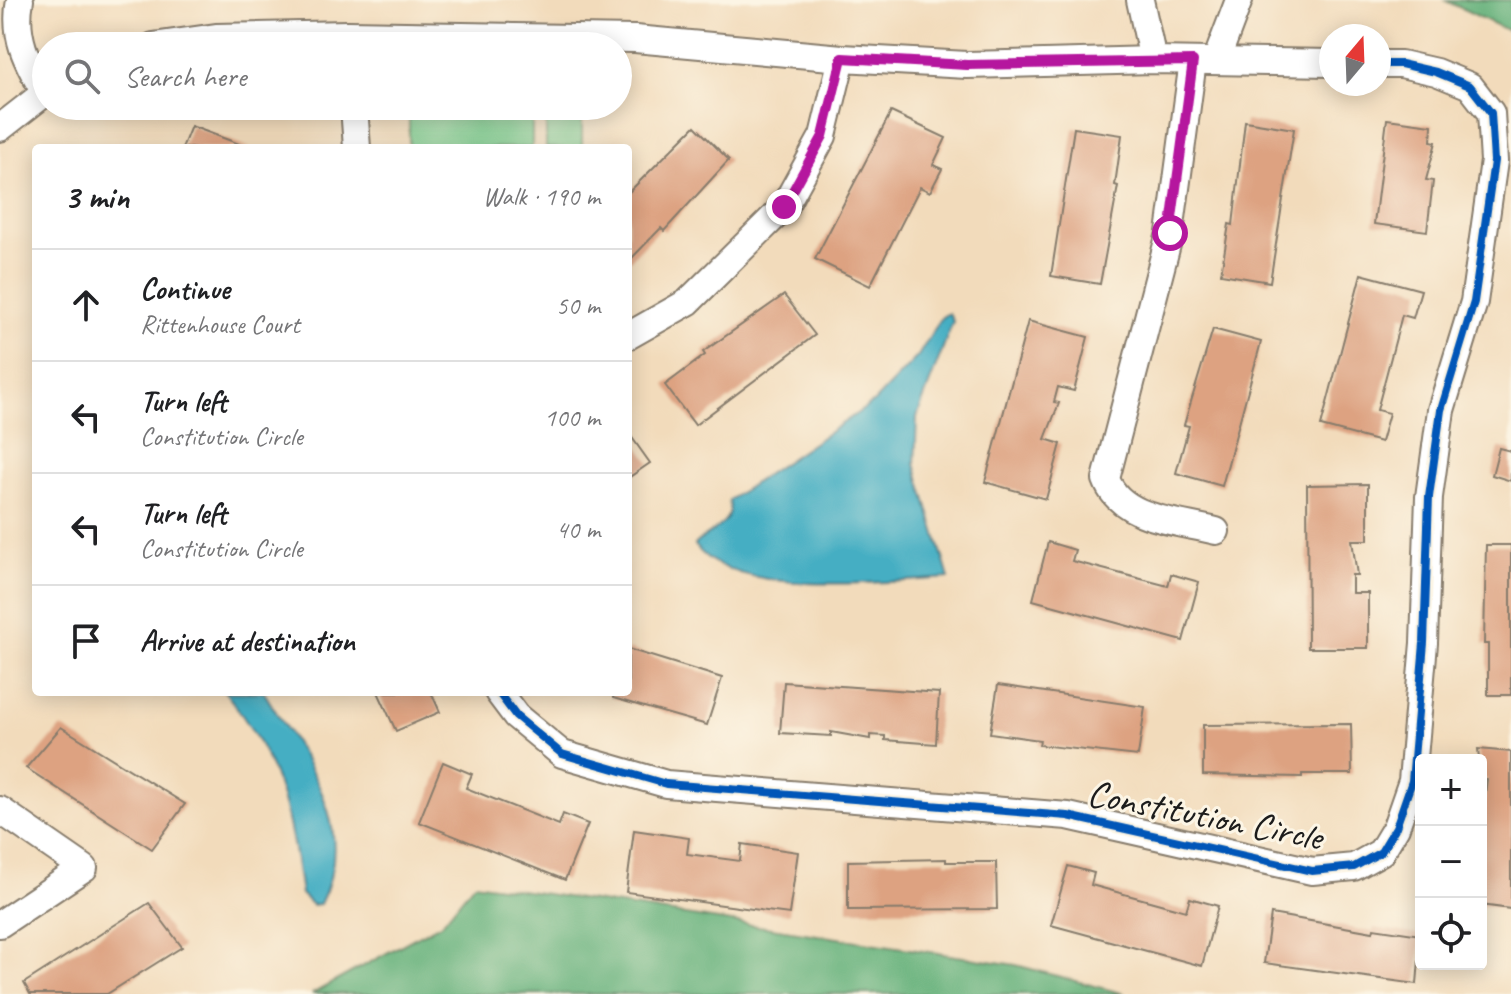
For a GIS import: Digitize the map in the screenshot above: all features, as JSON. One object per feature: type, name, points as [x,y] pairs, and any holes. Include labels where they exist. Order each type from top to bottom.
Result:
[{"type":"street","points":[[20,0],[17,26],[22,50],[32,68]]},
{"type":"street","points":[[1140,0],[1153,60]]},
{"type":"street","points":[[1216,531],[1125,508],[1112,496],[1106,479],[1170,233],[1205,61],[1239,0]]},
{"type":"street","points":[[632,39],[842,58],[967,65],[1153,60],[1319,63]]},
{"type":"street","points":[[632,334],[688,302],[784,207],[823,136],[842,58]]},
{"type":"street","name":"Constitution Circle","points":[[501,696],[516,716],[562,754],[666,784],[1068,816],[1312,871],[1354,867],[1381,852],[1396,827],[1412,781],[1424,643],[1429,497],[1439,424],[1474,302],[1494,161],[1491,113],[1470,86],[1436,72],[1391,64]]},
{"type":"street","points":[[0,128],[32,103]]},
{"type":"street","points":[[355,120],[357,144]]},
{"type":"street","points":[[0,810],[84,868],[0,924]]},
{"type":"green space","points":[[1444,0],[1511,0],[1511,32]]},
{"type":"green space","points":[[409,120],[532,120],[532,144],[409,144]]},
{"type":"green space","points":[[546,120],[582,120],[582,144],[546,144]]},
{"type":"green space","points":[[474,883],[1016,965],[1125,994],[312,994],[442,923]]},
{"type":"water","points":[[949,313],[953,321],[917,417],[915,464],[949,578],[853,584],[776,580],[742,574],[714,562],[695,545],[724,522],[730,509],[729,500],[874,402],[918,356],[942,317]]},
{"type":"water","points":[[228,696],[266,696],[322,792],[334,846],[331,874],[320,904],[312,905],[301,894],[292,837],[279,787],[258,740]]},
{"type":"building","points":[[891,112],[946,138],[933,165],[942,169],[930,192],[920,187],[870,286],[815,259]]},
{"type":"building","points":[[1387,119],[1432,125],[1431,141],[1436,142],[1426,180],[1433,181],[1427,231],[1374,224]]},
{"type":"building","points":[[1245,121],[1294,129],[1270,282],[1221,274],[1229,224],[1233,225]]},
{"type":"building","points":[[191,126],[239,144],[184,144]]},
{"type":"building","points":[[695,126],[729,160],[664,231],[661,228],[632,258],[632,189]]},
{"type":"building","points":[[1074,128],[1122,135],[1115,185],[1118,186],[1100,284],[1051,276]]},
{"type":"building","points":[[1361,274],[1421,290],[1413,318],[1402,315],[1377,410],[1389,413],[1381,442],[1321,426]]},
{"type":"building","points":[[784,295],[815,335],[695,425],[665,385],[705,355],[703,352]]},
{"type":"building","points":[[1028,321],[1088,337],[1074,391],[1058,387],[1054,402],[1059,403],[1045,439],[1061,444],[1046,499],[985,482]]},
{"type":"building","points":[[1213,329],[1261,342],[1222,486],[1176,473],[1189,426],[1184,425]]},
{"type":"building","points":[[632,438],[650,463],[632,475]]},
{"type":"building","points":[[1499,448],[1511,451],[1511,481],[1492,475]]},
{"type":"building","points":[[1368,484],[1368,540],[1352,540],[1357,575],[1352,575],[1352,593],[1368,593],[1368,648],[1308,648],[1307,485]]},
{"type":"building","points":[[1048,542],[1075,550],[1072,561],[1168,586],[1171,574],[1199,582],[1183,641],[1033,600]]},
{"type":"building","points":[[1486,545],[1511,545],[1511,695],[1488,695],[1488,644],[1484,644]]},
{"type":"building","points":[[632,650],[722,678],[707,725],[613,698],[632,696]]},
{"type":"building","points":[[784,682],[939,693],[936,744],[885,740],[885,736],[870,735],[870,739],[831,732],[831,736],[780,733]]},
{"type":"building","points":[[998,685],[1145,707],[1138,756],[1039,745],[1040,740],[990,733]]},
{"type":"building","points":[[380,696],[433,696],[440,712],[396,731]]},
{"type":"building","points":[[1351,724],[1352,774],[1302,774],[1302,777],[1203,775],[1203,725]]},
{"type":"building","points":[[61,727],[185,804],[152,849],[26,768]]},
{"type":"building","points":[[1478,749],[1511,752],[1511,909],[1487,906],[1487,754],[1479,754]]},
{"type":"building","points":[[443,762],[472,774],[466,788],[559,825],[563,814],[588,824],[565,880],[419,822]]},
{"type":"building","points":[[634,830],[689,838],[687,854],[740,861],[742,844],[798,852],[789,914],[626,892]]},
{"type":"building","points":[[946,859],[946,862],[996,862],[997,909],[848,910],[848,861]]},
{"type":"building","points":[[1068,866],[1094,873],[1091,885],[1186,911],[1190,898],[1218,906],[1202,966],[1051,925]]},
{"type":"building","points":[[149,903],[182,947],[107,994],[30,994],[24,983]]},
{"type":"building","points":[[1271,914],[1373,932],[1374,928],[1415,934],[1417,984],[1264,963]]},
{"type":"cycle path","points":[[501,696],[516,716],[562,754],[666,784],[1068,816],[1312,871],[1354,867],[1381,852],[1396,827],[1412,781],[1424,643],[1429,497],[1441,410],[1474,302],[1494,161],[1491,113],[1470,86],[1436,72],[1391,64]]},
{"type":"route","points":[[784,207],[823,136],[842,58],[967,65],[1193,61],[1170,233]]}]
